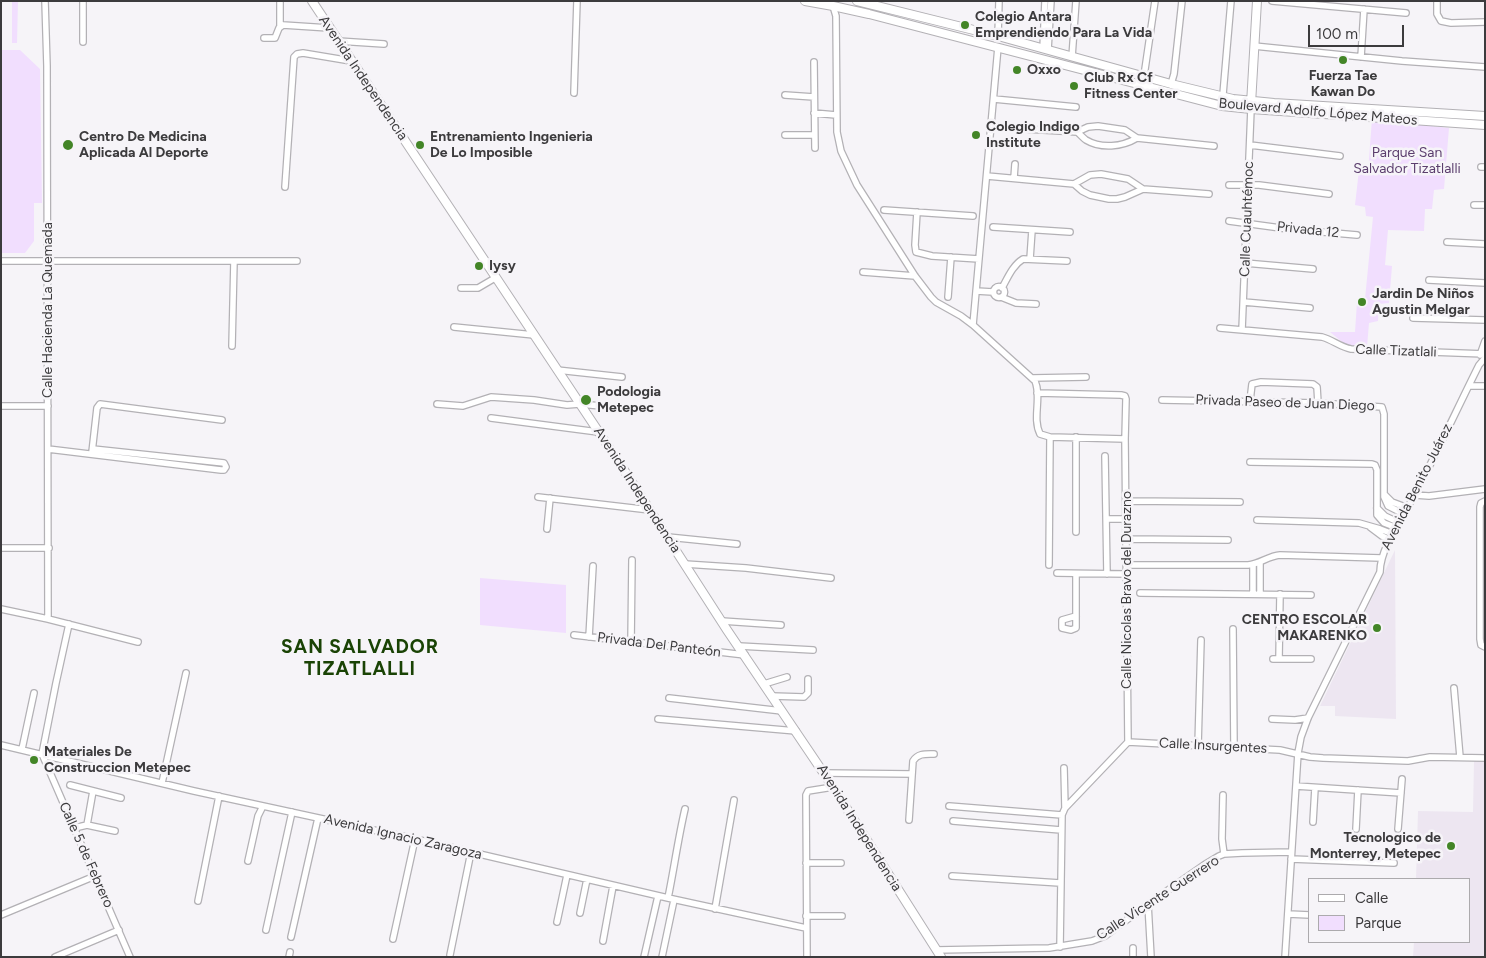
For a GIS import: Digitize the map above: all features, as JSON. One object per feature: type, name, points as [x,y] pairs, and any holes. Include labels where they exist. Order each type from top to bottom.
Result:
[{"type":"street","name":"Calle Hacienda La Quemada","points":[[46,1],[48,66],[48,619]]},
{"type":"street","points":[[83,1],[83,42]]},
{"type":"street","points":[[264,38],[275,38],[280,27],[280,1]]},
{"type":"street","name":"Avenida Independencia","points":[[312,1],[834,787],[938,953]]},
{"type":"street","points":[[574,93],[577,1]]},
{"type":"street","name":"Boulevard Adolfo López Mateos","points":[[805,1],[836,4],[1222,106],[1251,105],[1485,116]]},
{"type":"street","name":"Boulevard Adolfo López Mateos","points":[[857,1],[998,36],[1251,105],[1485,125]]},
{"type":"street","points":[[998,36],[999,1]]},
{"type":"street","points":[[1045,1],[1045,49]]},
{"type":"street","points":[[1045,49],[1051,1]]},
{"type":"street","points":[[1072,56],[1076,1]]},
{"type":"street","points":[[1144,76],[1155,1]]},
{"type":"street","points":[[1171,84],[1174,74],[1182,1]]},
{"type":"street","points":[[1222,106],[1231,1]]},
{"type":"street","points":[[1251,105],[1257,1]]},
{"type":"street","points":[[1272,1],[1406,13]]},
{"type":"street","points":[[1436,1],[1437,14],[1441,21],[1451,23],[1485,22]]},
{"type":"street","points":[[836,4],[836,114],[841,151],[857,185],[915,276],[930,298],[973,325],[1032,378],[1036,384],[1037,426],[1040,434],[1050,437],[1125,439]]},
{"type":"street","points":[[1361,57],[1364,9]]},
{"type":"street","points":[[280,27],[285,25],[329,28]]},
{"type":"street","points":[[338,41],[384,44]]},
{"type":"street","points":[[1254,46],[1485,67]]},
{"type":"street","points":[[973,325],[998,47]]},
{"type":"street","points":[[285,187],[294,57],[297,54],[303,53],[351,62]]},
{"type":"street","points":[[814,62],[815,148]]},
{"type":"street","points":[[785,95],[814,97]]},
{"type":"street","points":[[994,99],[1076,107]]},
{"type":"street","name":"Calle Cuauhtémoc","points":[[1242,330],[1251,105]]},
{"type":"street","points":[[1417,120],[1418,112]]},
{"type":"street","points":[[814,113],[836,114]]},
{"type":"street","points":[[991,127],[1077,132],[1088,127],[1098,126],[1125,130],[1136,138],[1214,146]]},
{"type":"street","points":[[1077,132],[1086,140],[1109,146],[1128,143],[1136,138]]},
{"type":"street","points":[[785,135],[814,135]]},
{"type":"street","points":[[1250,145],[1340,156]]},
{"type":"street","points":[[1014,178],[1016,164]]},
{"type":"street","points":[[987,176],[1074,184],[1090,175],[1101,174],[1128,179],[1142,190]]},
{"type":"street","points":[[1074,184],[1090,195],[1109,199],[1125,197],[1142,190],[1209,194]]},
{"type":"street","points":[[1229,185],[1272,186],[1329,194]]},
{"type":"street","points":[[1474,205],[1485,205]]},
{"type":"street","points":[[884,210],[973,216]]},
{"type":"street","points":[[917,212],[916,252],[924,255],[979,259]]},
{"type":"street","name":"Privada 12","points":[[1229,221],[1288,229],[1357,235]]},
{"type":"street","points":[[993,227],[1070,232]]},
{"type":"street","points":[[1030,258],[1032,230]]},
{"type":"street","points":[[1447,242],[1485,244]]},
{"type":"street","points":[[948,298],[951,257]]},
{"type":"street","points":[[1002,297],[1004,292],[1002,288],[1012,270],[1023,259],[1067,261]]},
{"type":"street","points":[[232,346],[234,261]]},
{"type":"street","points":[[1,262],[297,261]]},
{"type":"street","points":[[1245,263],[1313,269]]},
{"type":"street","points":[[863,272],[915,276]]},
{"type":"street","points":[[461,288],[478,288],[495,278]]},
{"type":"street","points":[[1429,280],[1485,284]]},
{"type":"street","points":[[993,292],[999,286],[1002,288]]},
{"type":"street","points":[[976,291],[993,292]]},
{"type":"street","points":[[993,292],[996,297],[1002,297],[1016,303],[1036,304]]},
{"type":"street","points":[[1244,302],[1310,308]]},
{"type":"street","points":[[1413,318],[1485,320]]},
{"type":"street","points":[[454,327],[534,335]]},
{"type":"street","name":"Calle Tizatlali","points":[[1220,328],[1322,337],[1330,339],[1344,348],[1351,349],[1483,355]]},
{"type":"street","name":"Avenida Benito Juárez","points":[[1285,957],[1298,754],[1301,737],[1308,718],[1380,572],[1382,558],[1392,537],[1415,495],[1479,365],[1485,341]]},
{"type":"street","points":[[557,370],[622,377]]},
{"type":"street","points":[[1032,378],[1086,377]]},
{"type":"street","points":[[1250,402],[1252,384],[1261,382],[1313,384],[1317,387],[1318,403]]},
{"type":"street","points":[[1469,386],[1485,386]]},
{"type":"street","name":"Calle Nicolas Bravo del Durazno","points":[[1037,393],[1121,395],[1125,396],[1127,402],[1125,439],[1128,742]]},
{"type":"street","points":[[437,404],[463,406],[491,397],[534,400],[567,405],[580,404],[632,409]]},
{"type":"street","name":"Privada Paseo de Juan Diego","points":[[1162,400],[1379,406],[1384,409],[1384,494]]},
{"type":"street","points":[[92,452],[97,408],[100,404],[222,420]]},
{"type":"street","points":[[1,406],[48,406]]},
{"type":"street","points":[[491,418],[598,432]]},
{"type":"street","points":[[1049,564],[1050,437]]},
{"type":"street","points":[[1076,437],[1076,532]]},
{"type":"street","points":[[48,448],[164,460],[224,463],[226,467],[221,470],[164,460]]},
{"type":"street","points":[[1105,456],[1107,574]]},
{"type":"street","points":[[1250,462],[1375,465],[1377,470],[1377,515],[1381,520],[1398,525]]},
{"type":"street","points":[[1415,495],[1429,496],[1485,489]]},
{"type":"street","points":[[1384,494],[1392,502],[1408,508]]},
{"type":"street","points":[[1384,494],[1388,506],[1404,514]]},
{"type":"street","points":[[538,497],[650,510]]},
{"type":"street","points":[[547,529],[550,498]]},
{"type":"street","points":[[1127,501],[1240,502]]},
{"type":"street","points":[[1485,501],[1480,507],[1482,577],[1480,639],[1481,645],[1485,647]]},
{"type":"street","points":[[1106,519],[1126,519]]},
{"type":"street","points":[[1257,520],[1355,523],[1368,526],[1377,533],[1392,537]]},
{"type":"street","points":[[668,537],[737,544]]},
{"type":"street","points":[[1127,539],[1228,540]]},
{"type":"street","points":[[1,548],[49,548]]},
{"type":"street","points":[[1127,565],[1253,565],[1272,556],[1280,555],[1382,558]]},
{"type":"street","points":[[631,642],[632,560]]},
{"type":"street","points":[[1260,563],[1260,594]]},
{"type":"street","points":[[685,564],[746,568],[831,578]]},
{"type":"street","points":[[1252,594],[1253,565]]},
{"type":"street","points":[[590,637],[593,566]]},
{"type":"street","points":[[1058,573],[1127,574]]},
{"type":"street","points":[[1076,574],[1076,616]]},
{"type":"street","points":[[1140,593],[1311,595]]},
{"type":"street","points":[[1280,594],[1276,659],[1311,660]]},
{"type":"street","points":[[1,609],[138,642]]},
{"type":"street","points":[[722,621],[781,625]]},
{"type":"street","points":[[42,754],[69,624]]},
{"type":"street","points":[[1233,629],[1234,748]]},
{"type":"street","name":"Privada Del Panteón","points":[[574,635],[745,655]]},
{"type":"street","points":[[1198,746],[1201,640]]},
{"type":"street","points":[[739,646],[813,650]]},
{"type":"street","points":[[162,783],[186,673]]},
{"type":"street","points":[[764,684],[787,677]]},
{"type":"street","points":[[772,696],[804,697],[808,693],[808,680]]},
{"type":"street","points":[[1454,688],[1460,757]]},
{"type":"street","points":[[22,749],[34,693]]},
{"type":"street","points":[[669,698],[782,711]]},
{"type":"street","points":[[1272,719],[1295,720],[1308,718]]},
{"type":"street","points":[[658,719],[796,731]]},
{"type":"street","points":[[1060,947],[1062,815],[1065,808],[1128,742]]},
{"type":"street","name":"Calle Insurgentes","points":[[1128,742],[1280,750],[1323,758],[1408,761],[1426,757],[1485,758]]},
{"type":"street","name":"Avenida Ignacio Zaragoza","points":[[1,745],[613,886],[806,928]]},
{"type":"street","name":"Calle 5 de Febrero","points":[[42,754],[130,957]]},
{"type":"street","points":[[908,820],[913,761],[916,756],[922,754],[934,754]]},
{"type":"street","points":[[1064,768],[1065,808]]},
{"type":"street","points":[[824,773],[912,774]]},
{"type":"street","points":[[1398,830],[1402,779]]},
{"type":"street","points":[[70,785],[121,798]]},
{"type":"street","points":[[1296,786],[1401,793]]},
{"type":"street","points":[[807,957],[806,793],[808,791],[834,787]]},
{"type":"street","points":[[1313,822],[1315,788]]},
{"type":"street","points":[[1356,829],[1358,790]]},
{"type":"street","points":[[87,825],[92,791]]},
{"type":"street","points":[[1223,795],[1222,839],[1224,854]]},
{"type":"street","points":[[198,901],[220,796]]},
{"type":"street","points":[[715,909],[734,800]]},
{"type":"street","points":[[248,861],[255,826],[263,806]]},
{"type":"street","points":[[949,806],[1062,815]]},
{"type":"street","points":[[662,957],[678,839],[685,809]]},
{"type":"street","points":[[266,930],[292,812]]},
{"type":"street","points":[[291,937],[318,818]]},
{"type":"street","points":[[952,821],[1061,830]]},
{"type":"street","points":[[74,828],[87,825],[115,832]]},
{"type":"street","points":[[393,939],[415,839]]},
{"type":"street","points":[[450,955],[471,852]]},
{"type":"street","name":"Calle Vicente Guerrero","points":[[938,953],[1060,947],[1100,939],[1204,865],[1224,854],[1292,852]]},
{"type":"street","points":[[1291,859],[1394,863]]},
{"type":"street","points":[[806,863],[842,862]]},
{"type":"street","points":[[557,922],[567,874]]},
{"type":"street","points":[[1,915],[94,876]]},
{"type":"street","points":[[952,876],[1060,883]]},
{"type":"street","points":[[580,913],[587,879]]},
{"type":"street","points":[[603,941],[613,886]]},
{"type":"street","points":[[644,957],[658,896]]},
{"type":"street","points":[[1148,904],[1151,957]]},
{"type":"street","points":[[1288,914],[1308,915]]},
{"type":"street","points":[[806,916],[842,916]]},
{"type":"street","points":[[55,957],[118,930]]},
{"type":"street","points":[[1133,948],[1133,957]]},
{"type":"shaded area","name":"CENTRO ESCOLAR MAKARENKO","points":[[1395,550],[1396,719],[1335,716],[1335,706],[1320,706]]},
{"type":"shaded area","name":"Tecnologico de Monterrey, Metepec","points":[[1474,761],[1485,761],[1485,957],[1413,957],[1414,943],[1471,943],[1471,878],[1416,878],[1418,811],[1473,812]]},
{"type":"green space","points":[[12,1],[18,1],[17,43],[12,43]]},
{"type":"green space","points":[[1,50],[20,50],[40,69],[42,203],[34,203],[34,241],[25,253],[1,253]]},
{"type":"green space","name":"Parque San Salvador Tizatlalli","points":[[1372,119],[1449,128],[1444,189],[1434,190],[1432,209],[1425,209],[1424,231],[1388,230],[1385,265],[1392,266],[1389,303],[1379,304],[1378,321],[1369,323],[1367,347],[1347,346],[1330,332],[1355,332],[1357,302],[1365,299],[1373,217],[1366,216],[1365,207],[1355,205],[1359,170],[1368,172]]},
{"type":"green space","points":[[480,578],[566,585],[566,633],[480,625]]},
{"type":"place","name":"Colegio Antara Emprendiendo Para La Vida","points":[[965,25]]},
{"type":"place","name":"Fuerza Tae Kawan Do","points":[[1343,60]]},
{"type":"place","name":"Oxxo","points":[[1017,70]]},
{"type":"place","name":"Club Rx Cf Fitness Center","points":[[1074,86]]},
{"type":"place","name":"Colegio Indigo Institute","points":[[976,135]]},
{"type":"place","name":"Centro De Medicina Aplicada Al Deporte","points":[[68,145]]},
{"type":"place","name":"Entrenamiento Ingenieria De Lo Imposible","points":[[420,145]]},
{"type":"place","name":"Iysy","points":[[479,266]]},
{"type":"place","name":"Jardin De Niños Agustin Melgar","points":[[1362,302]]},
{"type":"place","name":"Podologia Metepec","points":[[586,400]]},
{"type":"place","name":"CENTRO ESCOLAR MAKARENKO","points":[[1377,628]]},
{"type":"place","name":"Materiales De Construccion Metepec","points":[[34,760]]},
{"type":"place","name":"Tecnologico de Monterrey, Metepec","points":[[1451,846]]},
{"type":"district","name":"SAN SALVADOR TIZATLALLI","points":[[360,658]]}]
